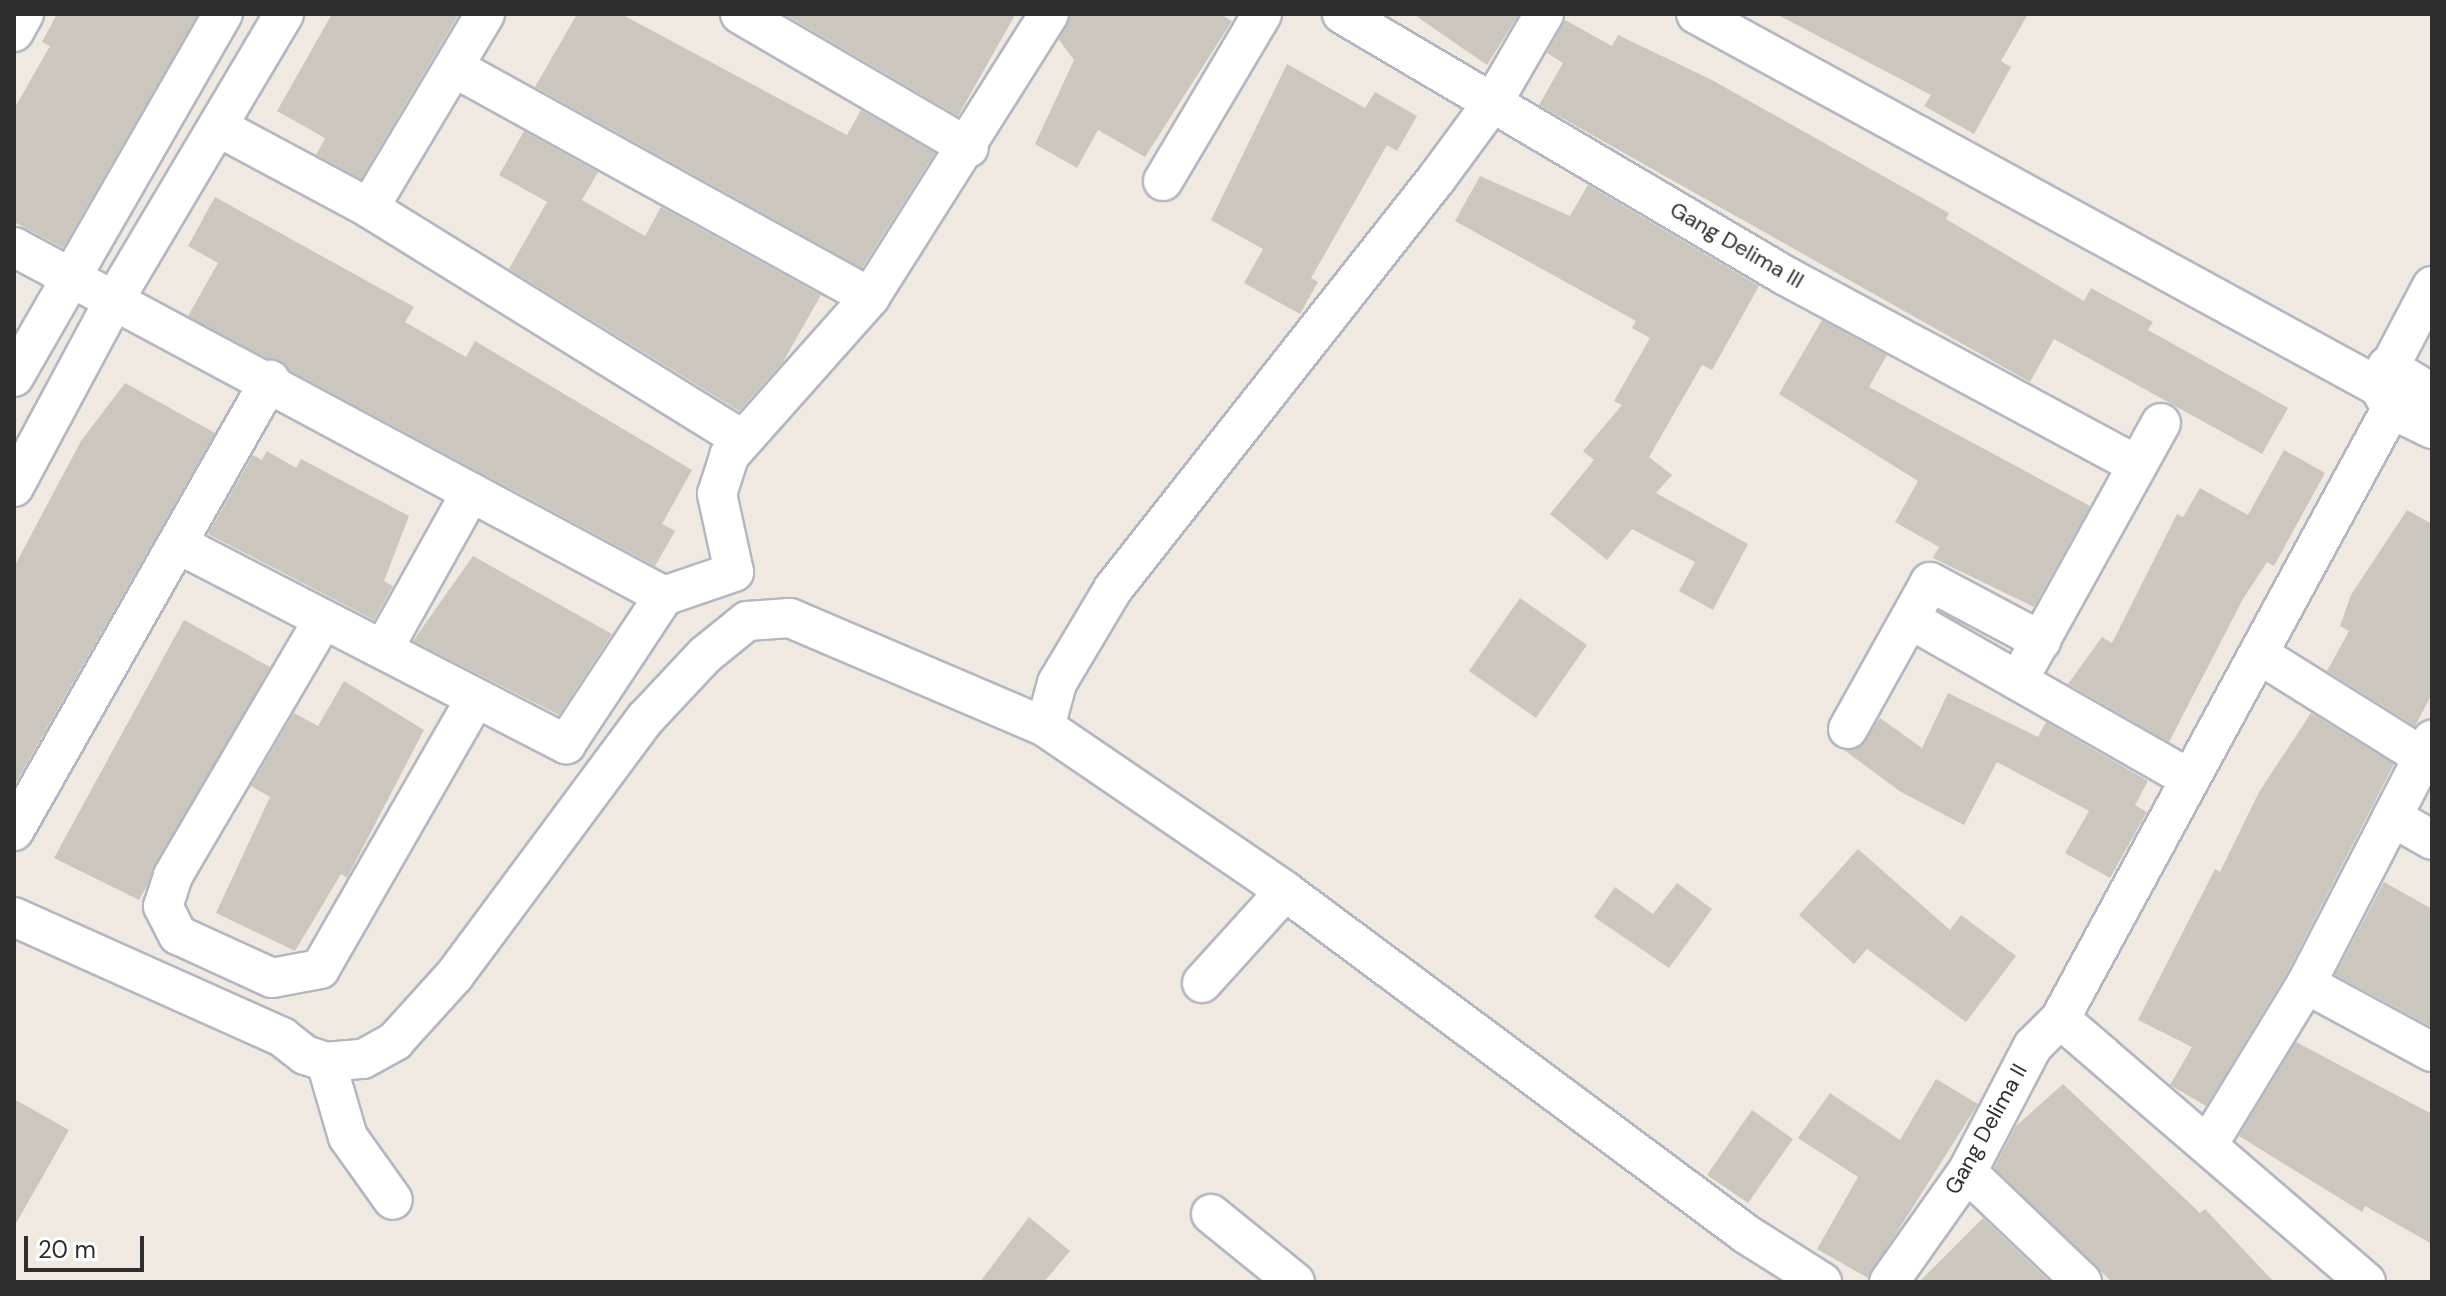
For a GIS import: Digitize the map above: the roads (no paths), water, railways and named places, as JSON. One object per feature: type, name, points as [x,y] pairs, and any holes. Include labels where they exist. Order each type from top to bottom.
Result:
[{"type":"street","points":[[14,377],[223,14]]},
{"type":"street","points":[[14,487],[113,302],[220,128],[284,14]]},
{"type":"street","points":[[369,208],[485,14]]},
{"type":"street","points":[[740,14],[969,148]]},
{"type":"street","points":[[747,621],[717,494],[742,439],[870,297],[969,148],[1049,14]]},
{"type":"street","points":[[1163,181],[1262,14]]},
{"type":"street","name":"Gang Delima III","points":[[1342,14],[1784,275],[2137,465]]},
{"type":"street","points":[[1045,727],[1057,683],[1113,589],[1493,102],[1544,14]]},
{"type":"street","points":[[1696,14],[1934,146],[2386,387],[2432,429]]},
{"type":"street","points":[[1747,14],[1933,123],[1941,136],[1934,146]]},
{"type":"street","points":[[455,68],[870,297]]},
{"type":"street","points":[[220,128],[369,208],[742,439]]},
{"type":"street","points":[[14,247],[113,302],[270,380],[664,596]]},
{"type":"street","name":"Gang Delima II","points":[[1889,1282],[1967,1172],[2006,1092],[2060,1019],[2188,778],[2260,655],[2432,286]]},
{"type":"street","points":[[14,831],[270,380]]},
{"type":"street","points":[[2386,387],[2432,393]]},
{"type":"street","points":[[2020,677],[2161,423]]},
{"type":"street","points":[[385,646],[471,492]]},
{"type":"street","points":[[178,544],[323,620],[385,646],[474,701],[566,744],[664,596],[734,572]]},
{"type":"street","points":[[1848,729],[1913,621],[1930,582],[2041,641]]},
{"type":"street","points":[[14,917],[326,1062],[363,1059],[395,1041],[454,976],[645,719],[747,621],[790,618],[1045,727],[1285,891],[1746,1234],[1822,1282]]},
{"type":"street","points":[[323,620],[173,876],[163,906],[178,935],[272,978],[320,969],[474,701]]},
{"type":"street","points":[[1913,621],[2020,677],[2188,778]]},
{"type":"street","points":[[2209,1143],[2306,984],[2427,748],[2260,655]]},
{"type":"street","points":[[2392,817],[2432,840]]},
{"type":"street","points":[[1202,983],[1285,891]]},
{"type":"street","points":[[2306,984],[2432,1052]]},
{"type":"street","points":[[2060,1019],[2209,1143],[2366,1282]]},
{"type":"street","points":[[326,1062],[348,1137],[393,1200]]},
{"type":"street","points":[[1967,1172],[2082,1282]]},
{"type":"street","points":[[1211,1214],[1295,1282]]}]
